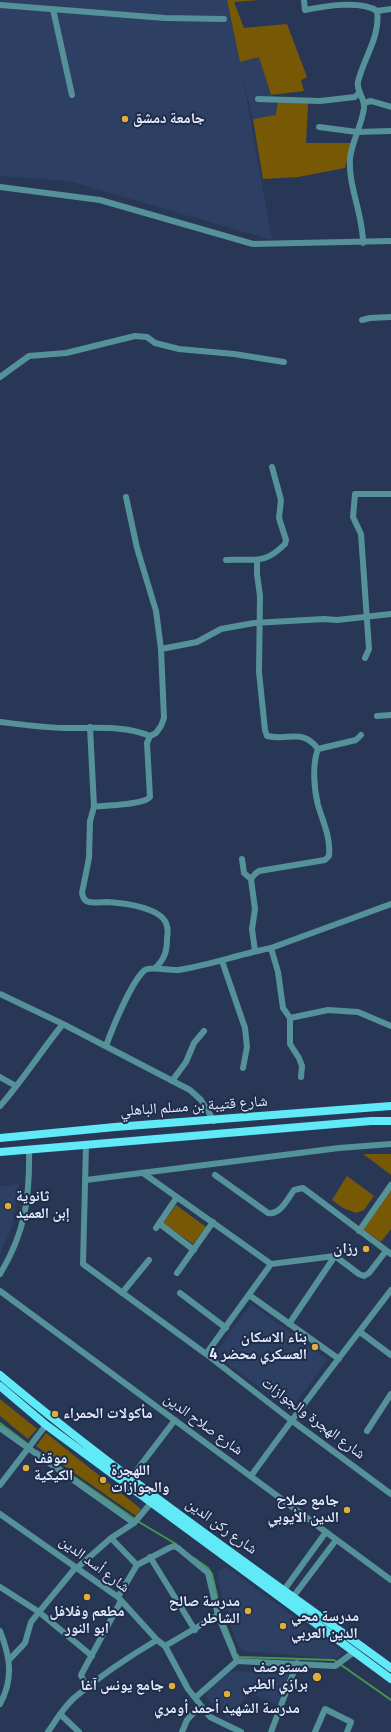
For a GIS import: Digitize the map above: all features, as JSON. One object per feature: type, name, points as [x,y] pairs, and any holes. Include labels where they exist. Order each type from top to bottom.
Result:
[{"type":"main road","name":"شارع قتيبة بن مسلم الباهلي","points":[[0,1138],[115,1127],[214,1121],[371,1106],[391,1106]]},
{"type":"main road","name":"شارع قتيبة بن مسلم الباهلي","points":[[0,1152],[370,1121],[391,1121]]},
{"type":"main road","name":"شارع ركن الدين","points":[[0,1375],[52,1418],[130,1478],[391,1668]]},
{"type":"main road","name":"شارع ركن الدين","points":[[0,1386],[46,1426],[391,1679]]},
{"type":"street","points":[[304,0],[305,10],[355,3],[365,4],[377,12],[377,22],[370,53],[357,85],[364,103],[350,154],[350,168],[363,232],[363,243]]},
{"type":"street","points":[[0,5],[165,18],[224,19]]},
{"type":"street","points":[[53,9],[72,95]]},
{"type":"street","points":[[377,12],[391,9]]},
{"type":"street","points":[[258,99],[320,101],[354,97],[359,93]]},
{"type":"street","points":[[364,103],[371,101],[391,107]]},
{"type":"street","points":[[319,127],[357,132],[391,131]]},
{"type":"street","points":[[0,187],[100,200],[253,244],[363,243],[391,241]]},
{"type":"street","points":[[362,320],[391,317]]},
{"type":"street","points":[[0,377],[29,356],[66,353],[135,336],[147,337],[155,343],[179,349],[234,354],[284,362]]},
{"type":"street","points":[[226,560],[243,558],[257,560],[273,555],[285,544],[286,540],[278,518],[281,500],[272,467]]},
{"type":"street","points":[[365,658],[370,649],[361,534],[353,516],[355,494],[391,494]]},
{"type":"street","points":[[94,806],[139,802],[150,798],[147,744],[150,736],[156,733],[161,726],[164,718],[161,649],[156,611],[137,548],[126,497]]},
{"type":"street","points":[[257,560],[260,596],[259,672],[262,709],[267,736],[274,738],[301,736],[308,738],[318,749]]},
{"type":"street","points":[[161,649],[197,642],[221,629],[260,622],[337,620],[391,614]]},
{"type":"street","points":[[377,716],[391,715]]},
{"type":"street","points":[[0,722],[49,727],[102,727],[142,732],[150,736]]},
{"type":"street","points":[[90,727],[94,806],[90,820],[89,858],[82,890],[83,897],[89,902],[109,902],[139,907],[154,912],[162,917],[168,927],[167,950],[164,958],[155,968]]},
{"type":"street","points":[[318,749],[356,740],[361,735]]},
{"type":"street","points":[[251,879],[260,871],[325,860],[329,856],[326,830],[317,796],[315,755],[318,749]]},
{"type":"street","points":[[242,859],[244,873],[251,879],[255,909],[252,929],[255,951]]},
{"type":"street","points":[[106,1046],[118,1017],[138,979],[144,971],[149,968],[169,971],[222,961],[255,951],[271,948],[391,904]]},
{"type":"street","points":[[271,948],[278,972],[283,1008],[290,1018],[290,1044],[302,1066],[301,1077]]},
{"type":"street","points":[[222,961],[245,1028],[247,1047],[243,1068]]},
{"type":"street","points":[[0,994],[63,1024],[190,1090],[200,1100],[214,1121]]},
{"type":"street","points":[[290,1018],[328,1010],[358,1012],[391,1026]]},
{"type":"street","points":[[0,1106],[32,1067],[50,1039],[63,1024]]},
{"type":"street","points":[[172,1081],[186,1062],[194,1043],[204,1031]]},
{"type":"street","points":[[0,1077],[16,1086]]},
{"type":"street","points":[[86,1180],[339,1148],[391,1144]]},
{"type":"street","name":"شارع الهجرة والجوازات","points":[[86,1145],[83,1264],[206,1354],[291,1420],[390,1492]]},
{"type":"street","points":[[0,1274],[8,1261],[21,1231],[30,1182],[29,1149]]},
{"type":"street","points":[[143,1173],[271,1264],[335,1256],[364,1276],[369,1273],[389,1252],[303,1188],[294,1190],[278,1212],[273,1214],[268,1213],[215,1174]]},
{"type":"street","points":[[359,1231],[391,1185]]},
{"type":"street","points":[[177,1197],[158,1226],[194,1250]]},
{"type":"street","points":[[177,1273],[213,1222]]},
{"type":"street","points":[[289,1324],[335,1256]]},
{"type":"street","points":[[122,1293],[149,1260]]},
{"type":"street","points":[[206,1354],[271,1264]]},
{"type":"street","points":[[251,1476],[291,1420],[391,1290]]},
{"type":"street","name":"شارع صلاح الدين","points":[[0,1291],[391,1580]]},
{"type":"street","points":[[180,1293],[226,1328]]},
{"type":"street","points":[[249,1295],[339,1359]]},
{"type":"street","points":[[360,1332],[391,1355]]},
{"type":"street","points":[[367,1431],[390,1398]]},
{"type":"street","points":[[130,1478],[174,1420]]},
{"type":"street","points":[[0,1485],[46,1426]]},
{"type":"street","points":[[0,1428],[30,1447],[136,1521]]},
{"type":"street","points":[[9,1660],[25,1643],[31,1622],[77,1568],[112,1538],[136,1521],[151,1503]]},
{"type":"street","name":"شارع أسد الدين","points":[[0,1514],[120,1599],[157,1640],[166,1646],[188,1689],[196,1697],[200,1706],[210,1717],[241,1732]]},
{"type":"street","points":[[284,1590],[326,1532]]},
{"type":"street","points":[[112,1538],[136,1565]]},
{"type":"street","points":[[293,1597],[336,1540]]},
{"type":"street","points":[[87,1688],[81,1675],[92,1656],[136,1565],[174,1546],[210,1572],[218,1615],[237,1661]]},
{"type":"street","points":[[150,1557],[195,1630]]},
{"type":"street","points":[[0,1587],[39,1612],[92,1656]]},
{"type":"street","points":[[166,1646],[218,1615]]},
{"type":"street","points":[[0,1631],[6,1645],[9,1660],[9,1680],[0,1702]]},
{"type":"street","points":[[48,1732],[60,1714],[87,1688],[125,1659],[157,1640]]},
{"type":"street","points":[[196,1697],[237,1661],[335,1666],[354,1652]]},
{"type":"street","points":[[271,1732],[297,1663]]},
{"type":"street","points":[[182,1732],[187,1720],[200,1706]]},
{"type":"street","points":[[315,1732],[325,1709],[351,1722],[348,1732]]},
{"type":"street","points":[[60,1714],[79,1732]]},
{"type":"shaded area","name":"جامعة دمشق","points":[[0,0],[227,0],[240,62],[259,57],[271,95],[278,100],[276,115],[253,119],[242,74],[272,240],[69,181],[0,176]]},
{"type":"shaded area","points":[[227,0],[260,0],[234,2],[244,28],[287,24],[307,77],[301,80],[304,91],[271,95],[259,57],[240,62]]},
{"type":"shaded area","points":[[278,100],[308,103],[306,143],[351,143],[345,168],[298,177],[263,179],[253,119],[276,115]]},
{"type":"shaded area","points":[[363,1154],[391,1154],[391,1175]]},
{"type":"shaded area","points":[[347,1176],[374,1196],[364,1210],[356,1213],[343,1208],[332,1200]]},
{"type":"shaded area","name":"ثانوية إبن العميد","points":[[19,1184],[12,1226],[0,1254],[0,1186]]},
{"type":"shaded area","points":[[391,1188],[391,1229],[381,1242],[363,1229]]},
{"type":"shaded area","points":[[176,1205],[206,1227],[193,1244],[163,1223]]},
{"type":"shaded area","points":[[251,1304],[328,1360],[290,1410],[215,1354]]},
{"type":"shaded area","points":[[0,1399],[37,1429],[28,1439],[0,1416]]},
{"type":"shaded area","points":[[46,1433],[141,1509],[136,1516],[36,1446]]},
{"type":"shaded area","points":[[227,1567],[343,1652],[337,1659],[245,1651],[238,1646],[224,1607],[217,1572]]},
{"type":"shaded area","name":"مدرسة الشهيد أحمد أومري","points":[[231,1671],[287,1674],[291,1677],[278,1705],[248,1692],[230,1721],[206,1697],[207,1691]]},
{"type":"waterway","points":[[0,1423],[29,1445]]},
{"type":"waterway","points":[[37,1451],[139,1522],[176,1544]]},
{"type":"waterway","points":[[194,1558],[208,1568],[212,1574],[221,1614],[235,1649]]},
{"type":"waterway","points":[[238,1655],[238,1657],[334,1660],[391,1700]]},
{"type":"place","name":"جامعة دمشق","points":[[125,119]]},
{"type":"place","name":"ثانوية إبن العميد","points":[[8,1206]]},
{"type":"place","name":"رزان","points":[[366,1249]]},
{"type":"place","name":"بناء الاسكان العسكري محضر 4","points":[[315,1347]]},
{"type":"place","name":"مأكولات الحمراء","points":[[55,1414]]},
{"type":"place","name":"موقف الكيكية","points":[[26,1468]]},
{"type":"place","name":"اللهجرة والجوازات","points":[[103,1480]]},
{"type":"place","name":"جامع صلاح الدين الأيوبي","points":[[347,1510]]},
{"type":"place","name":"مطعم وفلافل ابو النور","points":[[87,1597]]},
{"type":"place","name":"مدرسة صالح الشاطر","points":[[248,1611]]},
{"type":"place","name":"مدرسة محي الدين العربي","points":[[283,1626]]},
{"type":"place","name":"مستوصف برازي الطبي","points":[[317,1677]]},
{"type":"place","name":"جامع يونس آغا","points":[[172,1686]]},
{"type":"place","name":"مدرسة الشهيد أحمد أومري","points":[[227,1694]]}]
